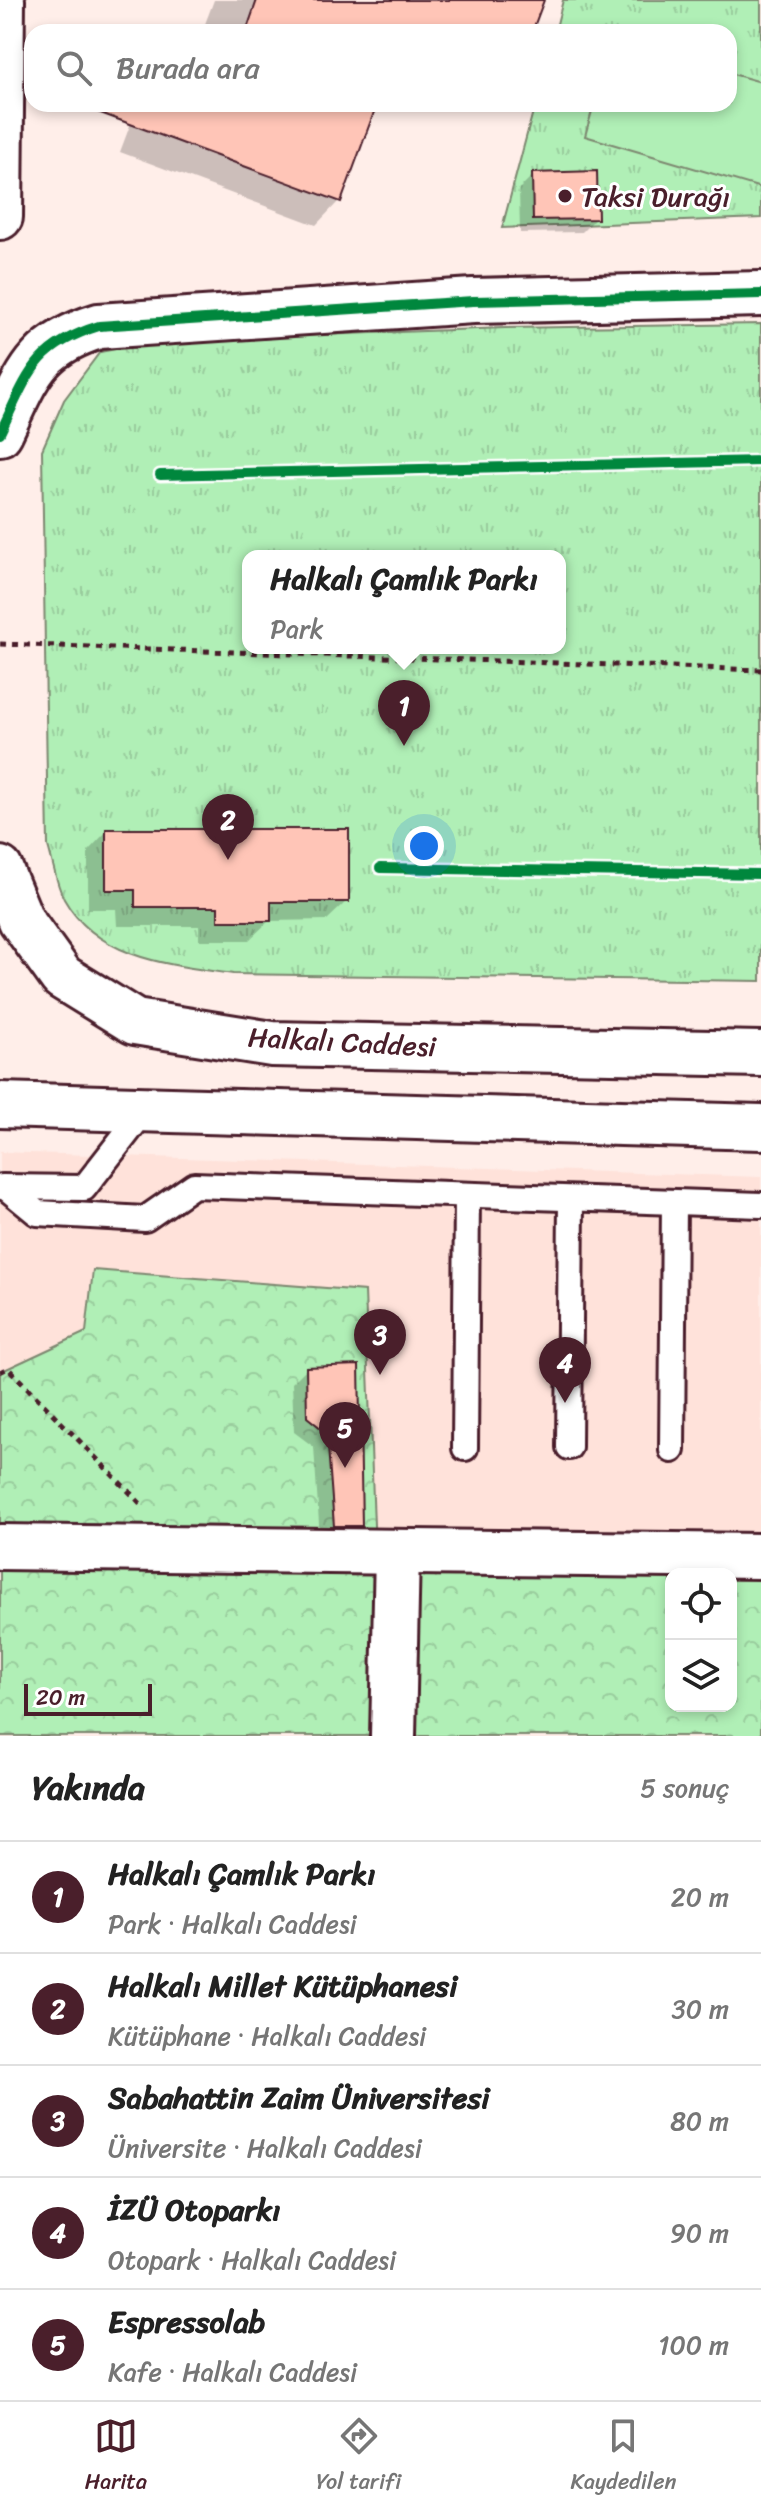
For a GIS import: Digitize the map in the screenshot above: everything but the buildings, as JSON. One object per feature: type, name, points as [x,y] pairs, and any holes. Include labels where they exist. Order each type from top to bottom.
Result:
[{"type":"street","points":[[0,217],[2,0]]},
{"type":"street","points":[[0,433],[35,361],[68,336],[99,326],[473,301],[761,294]]},
{"type":"street","name":"Halkalı Caddesi","points":[[0,869],[21,920],[62,977],[135,1022],[272,1044],[761,1054]]},
{"type":"street","points":[[0,1105],[761,1127]]},
{"type":"street","points":[[0,1547],[761,1556]]},
{"type":"street","points":[[393,1736],[397,1552]]},
{"type":"lane","points":[[84,1188],[144,1111]]},
{"type":"lane","points":[[5,1188],[37,1213],[145,1219],[194,1185],[761,1205]]},
{"type":"lane","points":[[5,1188],[84,1188]]},
{"type":"lane","points":[[84,1188],[91,1216]]},
{"type":"lane","points":[[465,1448],[467,1195]]},
{"type":"lane","points":[[569,1447],[571,1199]]},
{"type":"lane","points":[[672,1450],[674,1202]]},
{"type":"path","points":[[0,644],[242,652]]},
{"type":"path","points":[[293,654],[761,670]]},
{"type":"path","points":[[0,1372],[8,1368],[186,1551]]},
{"type":"shaded area","points":[[0,1152],[761,1177],[761,1736],[0,1736]]},
{"type":"green space","points":[[563,0],[761,0],[761,218],[502,228],[533,112],[737,112],[737,24],[557,24]]},
{"type":"green space","points":[[737,75],[761,82],[761,188],[585,136],[592,112],[737,112]]},
{"type":"green space","points":[[761,324],[761,981],[233,974],[138,956],[96,935],[79,919],[64,899],[48,846],[42,450],[64,400],[100,352],[158,341],[505,328]]},
{"type":"green space","points":[[93,1270],[365,1291],[375,1551],[761,1556],[761,1736],[0,1736],[0,1372],[86,1332]]},
{"type":"cycle path","points":[[0,433],[26,379],[46,353],[77,334],[99,326],[473,301],[761,294]]},
{"type":"cycle path","points":[[160,475],[761,461]]},
{"type":"cycle path","points":[[380,868],[761,874]]},
{"type":"place","name":"Taksi Durağı","points":[[565,196]]},
{"type":"place","name":"Halkalı Çamlık Parkı","points":[[404,746]]},
{"type":"place","name":"Halkalı Millet Kütüphanesi","points":[[228,860]]},
{"type":"place","name":"Sabahattin Zaim Üniversitesi","points":[[380,1375]]},
{"type":"place","name":"İZÜ Otoparkı","points":[[565,1403]]},
{"type":"place","name":"Espressolab","points":[[345,1468]]}]
